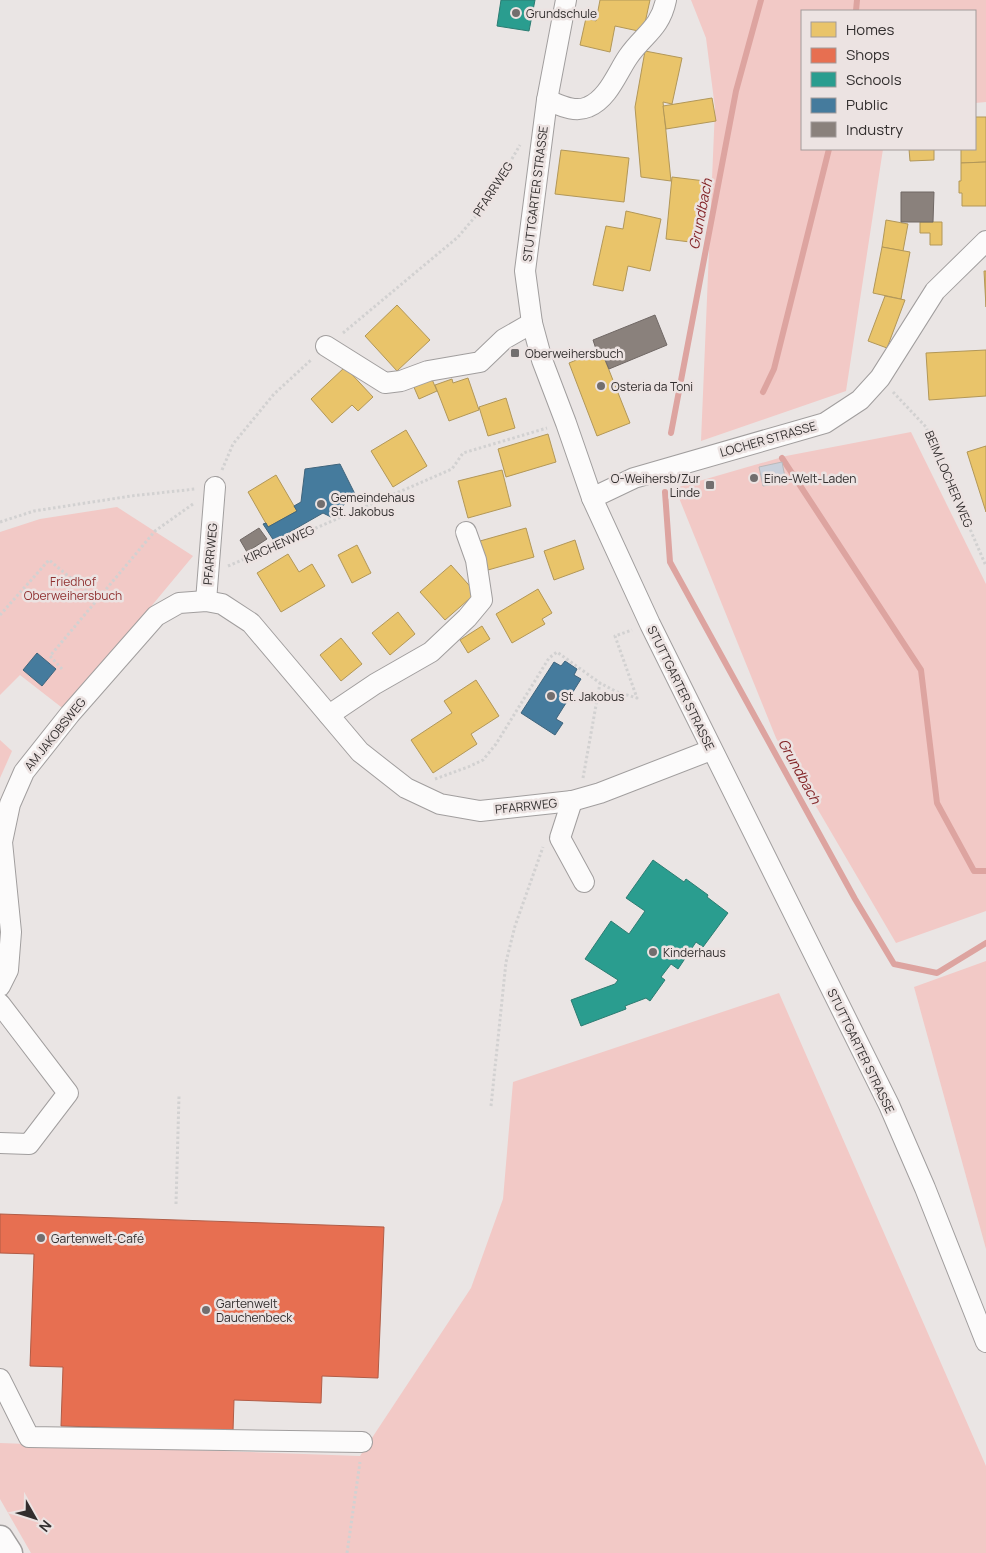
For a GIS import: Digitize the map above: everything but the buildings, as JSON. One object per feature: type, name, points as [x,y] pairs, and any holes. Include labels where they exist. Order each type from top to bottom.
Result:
[{"type":"main road","points":[[0,1539],[9,1553]]},
{"type":"street","name":"STUTTGARTER STRASSE","points":[[566,0],[547,100],[525,271],[532,322],[542,360],[592,498],[711,750],[889,1105],[925,1188],[986,1342]]},
{"type":"street","points":[[547,100],[571,109],[588,107],[604,94],[629,56],[654,28],[664,13],[666,0]]},
{"type":"street","name":"LOCHER STRASSE","points":[[592,498],[634,478],[824,423],[860,400],[880,378],[935,291],[986,241]]},
{"type":"street","points":[[326,346],[385,383],[401,381],[428,371],[480,362],[504,339],[532,322]]},
{"type":"street","name":"PFARRWEG","points":[[215,487],[206,601],[222,604],[251,623],[360,752],[406,788],[440,804],[480,811],[575,800],[600,793],[711,750]]},
{"type":"street","points":[[329,715],[375,684],[431,652],[462,624],[482,600],[476,560],[466,532]]},
{"type":"street","name":"AM JAKOBSWEG","points":[[0,986],[8,970],[11,932],[2,842],[10,804],[24,772],[70,714],[156,616],[179,603],[206,601]]},
{"type":"street","points":[[575,800],[560,838],[584,882]]},
{"type":"street","points":[[0,1004],[68,1093],[29,1144],[0,1143]]},
{"type":"street","points":[[0,1379],[28,1437],[362,1442]]},
{"type":"path","name":"PFARRWEG","points":[[215,487],[233,444],[274,394],[326,346],[458,237],[485,205],[523,140]]},
{"type":"path","points":[[887,385],[926,427],[986,566]]},
{"type":"path","name":"KIRCHENWEG","points":[[209,574],[452,469],[463,453],[566,422]]},
{"type":"path","points":[[0,522],[34,511],[131,496],[215,487]]},
{"type":"path","points":[[62,669],[50,656],[155,531],[215,487]]},
{"type":"path","points":[[0,615],[49,560],[97,600]]},
{"type":"path","points":[[406,788],[483,760],[496,744],[549,658],[557,652],[600,683],[617,692],[637,698],[615,636],[650,624]]},
{"type":"path","points":[[575,800],[600,683]]},
{"type":"path","points":[[492,1106],[506,962],[515,926],[544,844]]},
{"type":"path","points":[[176,1204],[179,1096]]},
{"type":"path","points":[[347,1553],[362,1442]]},
{"type":"green space","points":[[691,0],[986,0],[986,102],[976,103],[976,10],[801,10],[801,150],[883,150],[846,391],[701,441],[715,108],[706,38]]},
{"type":"green space","points":[[911,432],[986,584],[986,911],[896,943],[776,738],[675,488],[786,456]]},
{"type":"green space","name":"Friedhof Oberweihersbuch","points":[[117,507],[193,556],[65,710],[20,675],[0,695],[0,532],[40,519]]},
{"type":"green space","points":[[0,740],[12,751],[0,778]]},
{"type":"green space","points":[[986,961],[986,1249],[914,987]]},
{"type":"green space","points":[[779,993],[986,1466],[986,1553],[31,1553],[0,1499],[0,1443],[360,1456],[471,1288],[503,1199],[513,1082]]},
{"type":"waterway","name":"Grundbach","points":[[671,433],[736,91],[761,0]]},
{"type":"waterway","points":[[856,10],[857,0]]},
{"type":"waterway","points":[[763,392],[774,369],[829,150]]},
{"type":"waterway","points":[[782,458],[921,670],[937,803],[974,871],[986,871]]},
{"type":"waterway","name":"Grundbach","points":[[665,492],[670,562],[855,899],[894,964],[937,973],[986,943]]},
{"type":"place","name":"Grundschule","points":[[516,13]]},
{"type":"place","name":"Oberweihersbuch","points":[[515,353]]},
{"type":"place","name":"Osteria da Toni","points":[[601,386]]},
{"type":"place","name":"Eine-Welt-Laden","points":[[754,478]]},
{"type":"place","name":"O-Weihersb/Zur Linde","points":[[710,485]]},
{"type":"place","name":"Gemeindehaus St. Jakobus","points":[[321,504]]},
{"type":"place","name":"St. Jakobus","points":[[551,696]]},
{"type":"place","name":"Kinderhaus","points":[[653,952]]},
{"type":"place","name":"Gartenwelt-Café","points":[[41,1238]]},
{"type":"place","name":"Gartenwelt Dauchenbeck","points":[[206,1310]]}]
